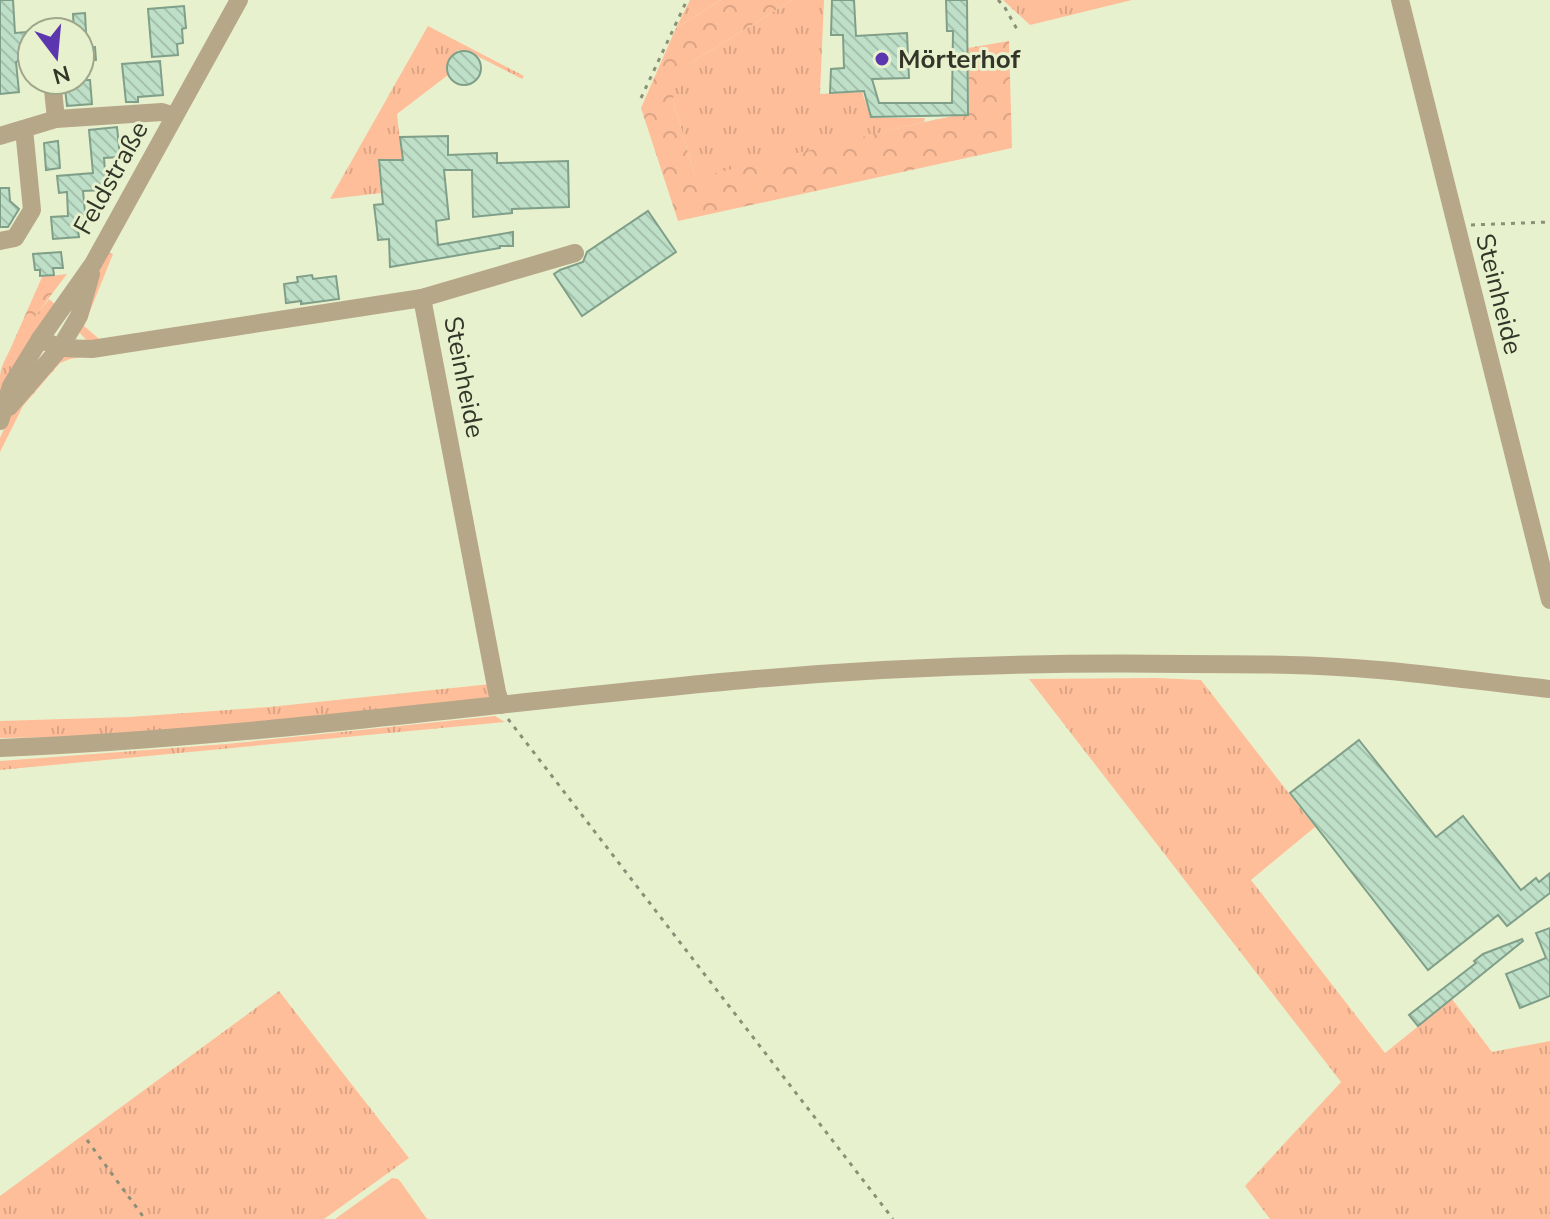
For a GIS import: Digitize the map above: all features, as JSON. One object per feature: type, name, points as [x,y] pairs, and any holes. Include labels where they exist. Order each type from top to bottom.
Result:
[{"type":"street","name":"Feldstraße","points":[[1,418],[11,386],[93,264],[239,0]]},
{"type":"street","name":"Steinheide","points":[[1400,0],[1550,600]]},
{"type":"street","points":[[54,96],[56,119]]},
{"type":"street","name":"Feldstraße","points":[[0,136],[56,119],[162,112],[174,116]]},
{"type":"street","name":"Feldstraße","points":[[0,241],[15,238],[32,210],[24,129]]},
{"type":"street","points":[[422,298],[575,253]]},
{"type":"street","name":"Feldstraße","points":[[1,418],[60,348],[79,316],[93,264]]},
{"type":"street","name":"Steinheide","points":[[40,339],[60,348],[92,349],[422,298],[501,705]]},
{"type":"street","points":[[0,748],[198,736],[756,679],[920,668],[1086,662],[1230,664],[1376,670],[1550,689]]},
{"type":"path","points":[[641,98],[687,0]]},
{"type":"path","points":[[998,0],[1019,33]]},
{"type":"path","points":[[1455,225],[1550,222]]},
{"type":"path","points":[[501,705],[507,718],[893,1219]]},
{"type":"path","points":[[87,1140],[145,1219]]},
{"type":"green space","points":[[690,0],[721,0],[676,28]]},
{"type":"green space","points":[[721,0],[792,0],[692,62],[676,84],[673,100],[694,173],[700,177],[924,122],[969,116],[968,48],[1009,41],[1012,148],[678,221],[641,108],[676,28]]},
{"type":"green space","points":[[792,0],[824,0],[820,94],[862,92],[871,118],[925,118],[924,122],[700,178],[694,173],[673,100],[675,84],[692,62]]},
{"type":"green space","points":[[1003,0],[1132,0],[1030,25]]},
{"type":"green space","points":[[428,26],[524,76],[522,79],[471,51],[458,50],[448,61],[448,75],[397,114],[402,159],[378,160],[381,193],[330,199]]},
{"type":"green space","points":[[107,252],[113,254],[84,326],[104,343],[87,341],[79,332],[79,323]]},
{"type":"green space","points":[[67,274],[21,335],[5,361],[42,277]]},
{"type":"green space","points":[[49,299],[56,305],[0,409],[0,376],[6,357]]},
{"type":"green space","points":[[110,353],[60,363],[23,406],[0,452],[0,438],[10,415],[50,366],[65,357]]},
{"type":"green space","points":[[1029,679],[1201,680],[1315,827],[1251,880],[1385,1053],[1452,999],[1492,1052],[1550,1041],[1550,1219],[1270,1219],[1245,1186],[1341,1082]]},
{"type":"green space","points":[[491,684],[489,698],[126,736],[0,738],[0,721],[129,717],[269,707]]},
{"type":"green space","points":[[495,716],[505,722],[0,770],[0,761],[226,744]]},
{"type":"green space","points":[[279,991],[409,1158],[324,1219],[0,1219],[0,1196]]},
{"type":"green space","points":[[392,1178],[400,1181],[427,1219],[335,1219]]},
{"type":"building","points":[[0,0],[13,0],[16,92],[0,94]]},
{"type":"building","points":[[832,0],[854,0],[856,36],[907,33],[909,78],[872,79],[879,103],[952,103],[953,31],[947,31],[946,0],[967,0],[968,115],[871,117],[864,91],[830,93],[831,69],[844,68],[843,35],[831,35]]},
{"type":"building","points":[[184,6],[186,28],[182,29],[183,43],[177,44],[178,55],[152,57],[148,9]]},
{"type":"building","points":[[464,51],[476,56],[481,68],[476,80],[464,85],[452,80],[447,68],[452,56]]},
{"type":"building","points":[[160,61],[163,95],[138,97],[138,102],[126,102],[122,64]]},
{"type":"building","points":[[66,96],[91,96],[92,104],[67,106]]},
{"type":"building","points":[[117,127],[120,157],[104,158],[106,183],[102,183],[103,190],[83,191],[85,212],[90,217],[83,224],[83,229],[78,230],[79,237],[53,239],[51,217],[68,216],[67,192],[59,193],[57,176],[93,173],[89,130]]},
{"type":"building","points":[[448,136],[448,155],[497,153],[497,163],[568,161],[569,207],[512,209],[512,213],[473,217],[472,170],[444,170],[449,219],[436,221],[438,245],[513,232],[513,246],[390,267],[389,239],[378,240],[374,205],[383,204],[379,160],[403,160],[400,137]]},
{"type":"building","points":[[58,141],[60,168],[46,170],[44,143]]},
{"type":"building","points":[[0,188],[9,188],[10,201],[19,209],[8,227],[0,227]]},
{"type":"building","points":[[648,211],[676,252],[582,316],[554,274],[583,262],[587,252]]},
{"type":"building","points":[[61,252],[63,268],[53,268],[54,275],[40,276],[40,270],[35,270],[33,254]]},
{"type":"building","points":[[312,275],[313,279],[336,276],[339,299],[286,303],[284,284],[298,282],[297,277]]},
{"type":"building","points":[[1359,740],[1436,837],[1463,816],[1521,890],[1536,878],[1539,882],[1550,873],[1550,893],[1507,926],[1498,915],[1428,970],[1290,793]]},
{"type":"building","points":[[1550,928],[1550,996],[1520,1008],[1506,974],[1546,958],[1536,933]]},
{"type":"building","points":[[1522,939],[1418,1026],[1409,1015],[1476,963],[1474,961],[1483,954]]},
{"type":"place","name":"Mörterhof","points":[[882,59]]}]
